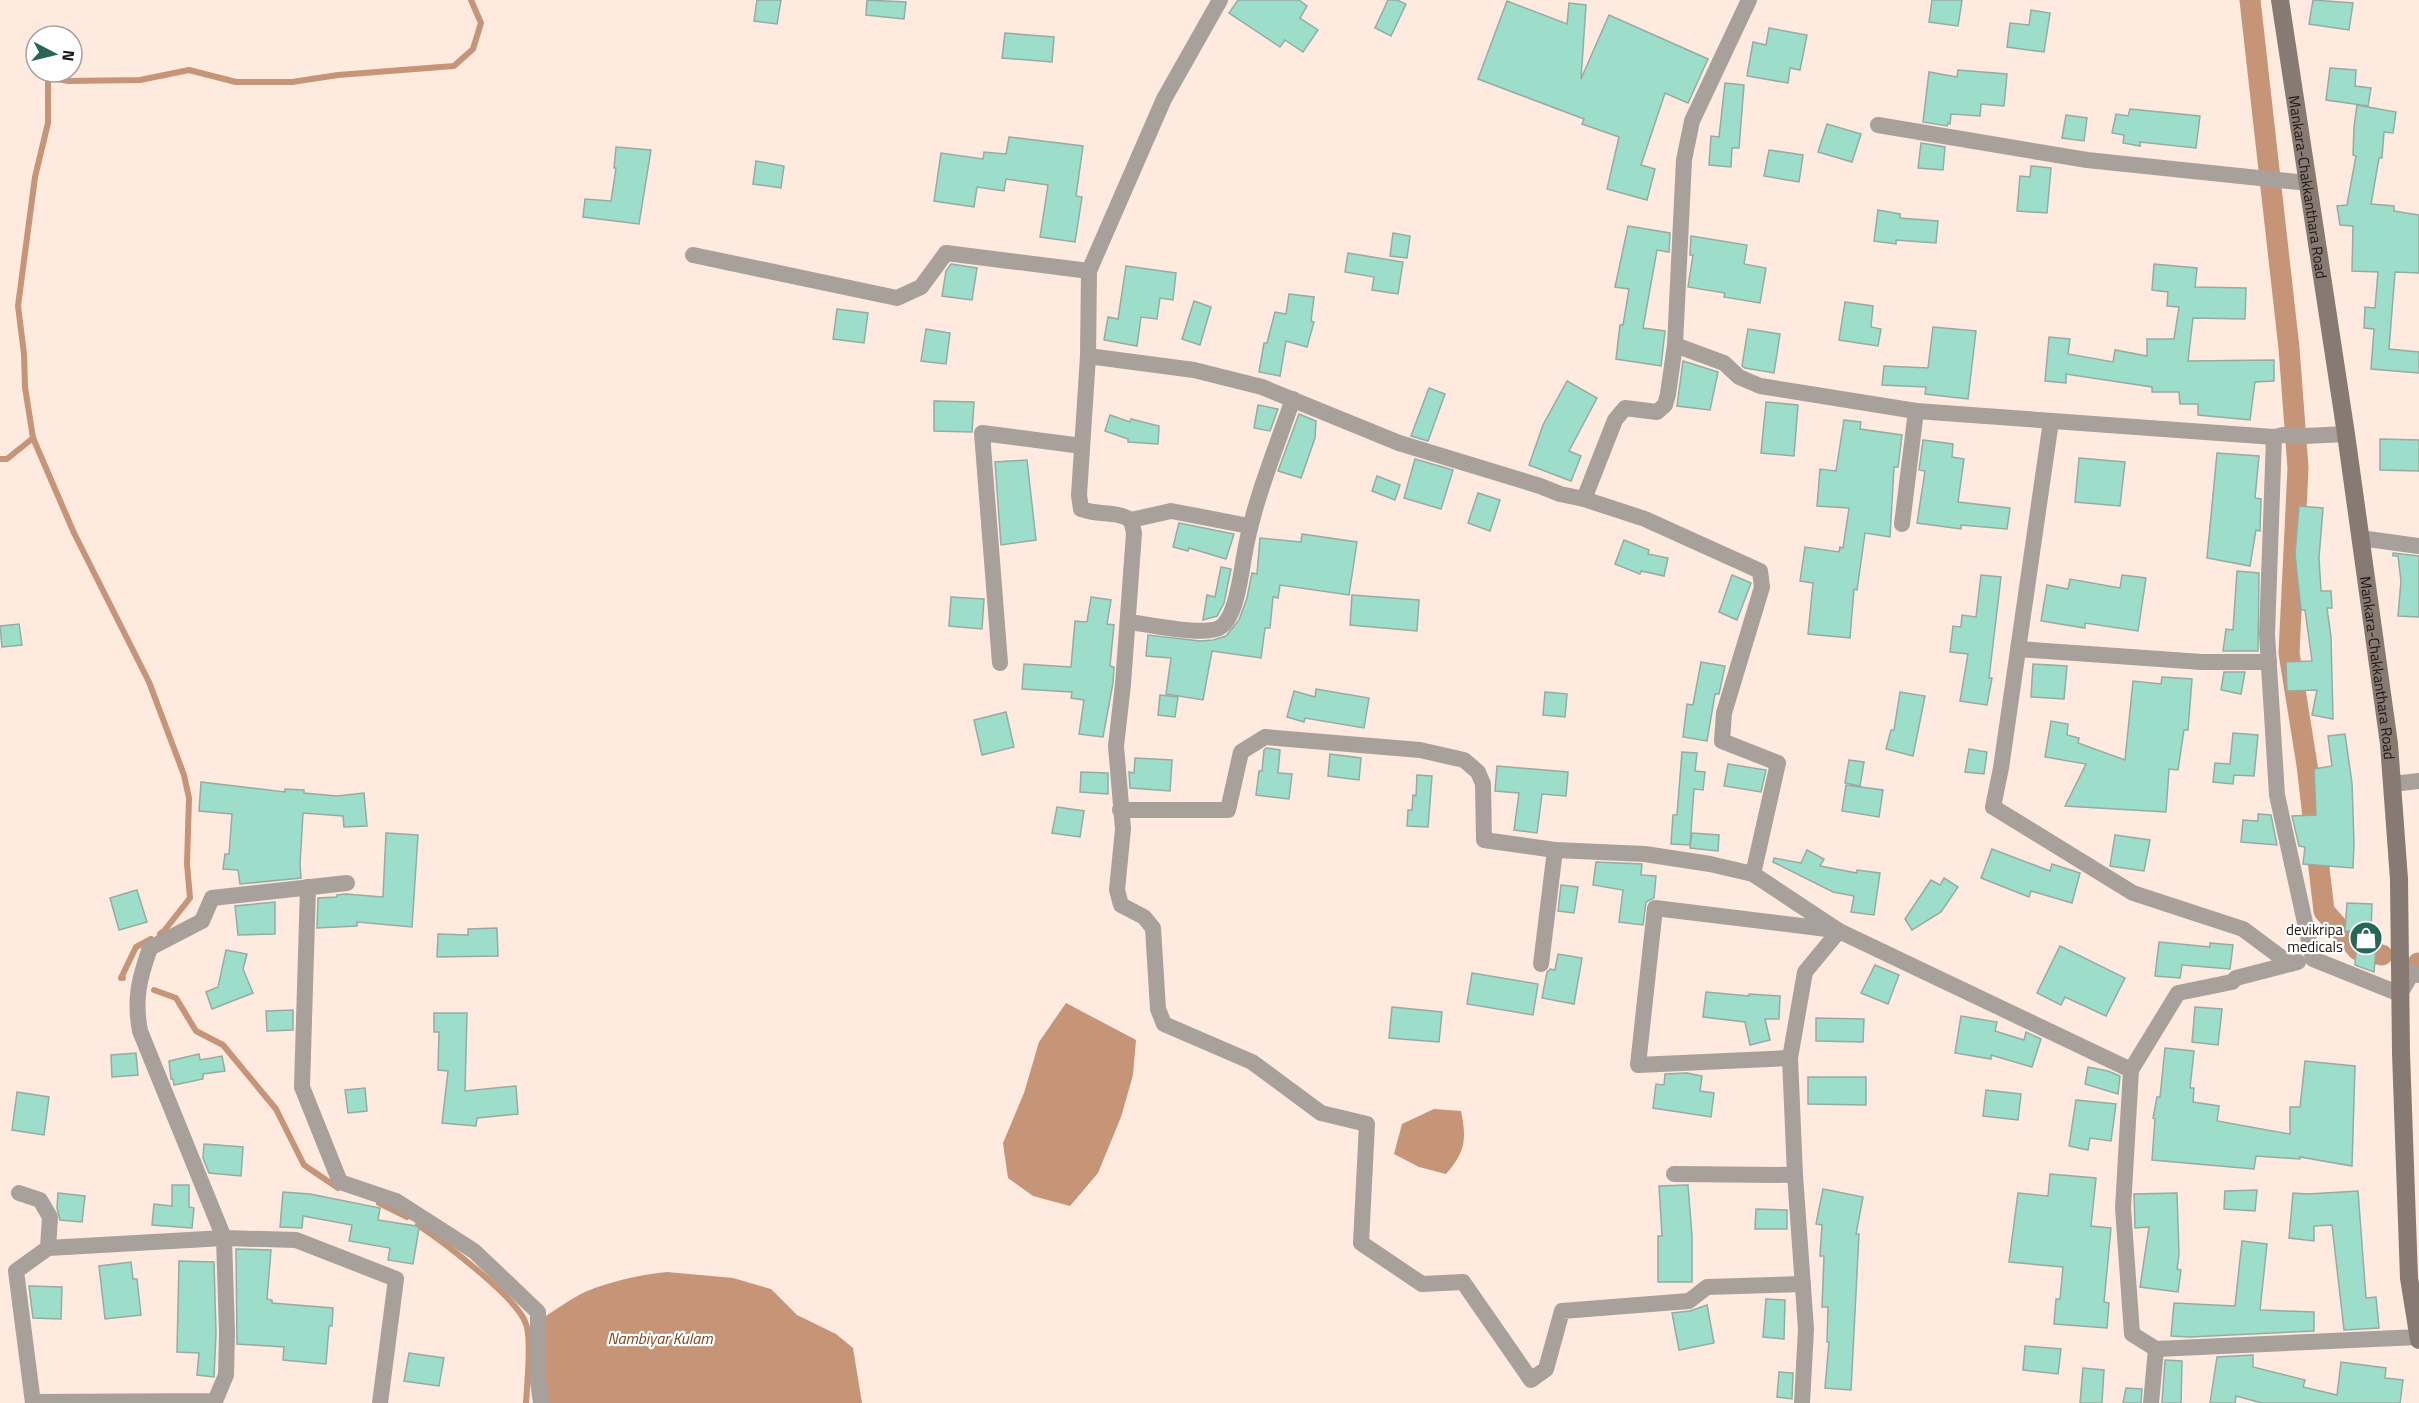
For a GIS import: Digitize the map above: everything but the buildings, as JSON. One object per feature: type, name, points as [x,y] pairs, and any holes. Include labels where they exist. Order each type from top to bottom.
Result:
[{"type":"main road","name":"Mankara-Chakkanthara Road","points":[[2280,0],[2346,434],[2389,744],[2399,879],[2400,994],[2419,1339]]},
{"type":"street","points":[[1220,0],[1164,99],[1089,271],[1088,356],[1079,495],[1081,509],[1095,514],[1120,514],[1131,520],[1171,511],[1250,526]]},
{"type":"street","points":[[1584,499],[1615,420],[1625,408],[1657,412],[1665,405],[1675,345],[1684,160],[1692,121],[1749,0]]},
{"type":"street","points":[[1878,125],[2087,160],[2308,183]]},
{"type":"street","points":[[693,255],[897,298],[921,287],[946,253],[1089,271]]},
{"type":"street","points":[[1675,345],[1724,363],[1738,377],[1760,386],[1916,411],[2278,436],[2346,434]]},
{"type":"street","points":[[1088,356],[1194,370],[1262,387],[1398,443],[1645,519],[1760,571],[1762,587],[1724,713],[1722,741],[1778,763],[1754,874]]},
{"type":"street","points":[[1128,622],[1203,631],[1219,628],[1227,622],[1234,605],[1250,526],[1293,399]]},
{"type":"street","points":[[1902,524],[1916,411]]},
{"type":"street","points":[[2051,421],[1993,807],[2133,893],[2243,929],[2290,964]]},
{"type":"street","points":[[1000,663],[982,432],[1082,446]]},
{"type":"street","points":[[2278,436],[2267,634],[2277,795],[2313,959]]},
{"type":"street","points":[[1131,520],[1134,533],[1116,746],[1122,829],[1117,890],[1121,905],[1144,917],[1153,928],[1158,1010],[1164,1024],[1252,1062],[1321,1113],[1367,1124],[1361,1243],[1422,1284],[1463,1282],[1531,1380],[1546,1369],[1562,1311],[1689,1301],[1707,1287],[1803,1284]]},
{"type":"street","points":[[2360,538],[2419,546]]},
{"type":"street","points":[[2018,649],[2202,662],[2269,662]]},
{"type":"street","points":[[1120,810],[1228,810],[1241,752],[1265,737],[1420,750],[1464,760],[1478,772],[1483,784],[1484,840],[1555,850],[1645,854],[1710,864],[1754,874],[1839,931],[2131,1070]]},
{"type":"street","points":[[2392,784],[2419,781]]},
{"type":"street","points":[[1541,964],[1555,850]]},
{"type":"street","points":[[16,1271],[33,1402],[215,1401],[226,1375],[224,1238],[140,1031],[136,1008],[140,975],[150,948],[202,921],[212,898],[347,883]]},
{"type":"street","points":[[308,887],[302,1088],[340,1182],[396,1201],[474,1251],[538,1312],[538,1381],[541,1403]]},
{"type":"street","points":[[1790,1058],[1638,1065],[1655,908],[1839,931]]},
{"type":"street","points":[[1802,1403],[1806,1329],[1795,1175],[1790,1058],[1805,972],[1839,931]]},
{"type":"street","points":[[2419,975],[2412,974],[2400,994],[2313,959],[2236,978],[2232,982],[2178,993],[2131,1070],[2123,1208],[2132,1334],[2156,1349],[2419,1339]]},
{"type":"street","points":[[1674,1174],[1795,1175]]},
{"type":"street","points":[[19,1193],[40,1200],[50,1217],[48,1248]]},
{"type":"street","points":[[0,1278],[16,1271],[48,1248],[224,1238],[296,1240],[396,1279],[380,1403]]},
{"type":"street","points":[[2151,1403],[2156,1349]]},
{"type":"water","points":[[1066,1003],[1136,1040],[1133,1075],[1121,1117],[1098,1173],[1070,1206],[1033,1196],[1008,1178],[1003,1143],[1024,1093],[1039,1042]]},
{"type":"water","points":[[1434,1109],[1461,1111],[1464,1130],[1463,1145],[1457,1159],[1446,1174],[1419,1167],[1394,1154],[1402,1124]]},
{"type":"water","name":"Nambiyar Kulam","points":[[667,1272],[733,1278],[771,1289],[797,1315],[836,1334],[853,1348],[862,1403],[535,1403],[541,1319],[595,1288],[625,1279]]},
{"type":"waterway","points":[[160,934],[190,898],[187,864],[189,798],[184,775],[149,682],[74,533],[33,438],[25,387],[24,354],[18,306],[35,177],[48,123],[48,77],[68,81],[140,80],[189,70],[236,82],[292,82],[338,75],[454,66],[473,49],[481,23],[471,0]]},
{"type":"waterway","points":[[2250,0],[2289,348],[2298,468],[2289,653],[2307,765],[2324,911],[2358,950],[2382,955]]},
{"type":"waterway","points":[[0,459],[7,459],[33,438]]},
{"type":"waterway","points":[[123,978],[121,978],[136,947],[151,939]]},
{"type":"waterway","points":[[154,990],[176,998],[196,1031],[223,1045],[276,1109],[304,1165],[338,1188]]},
{"type":"waterway","points":[[379,1203],[407,1217]]},
{"type":"waterway","points":[[418,1225],[495,1285],[520,1313],[526,1324],[529,1340],[526,1403]]},
{"type":"place","name":"devikripa medicals","points":[[2366,938]]}]
